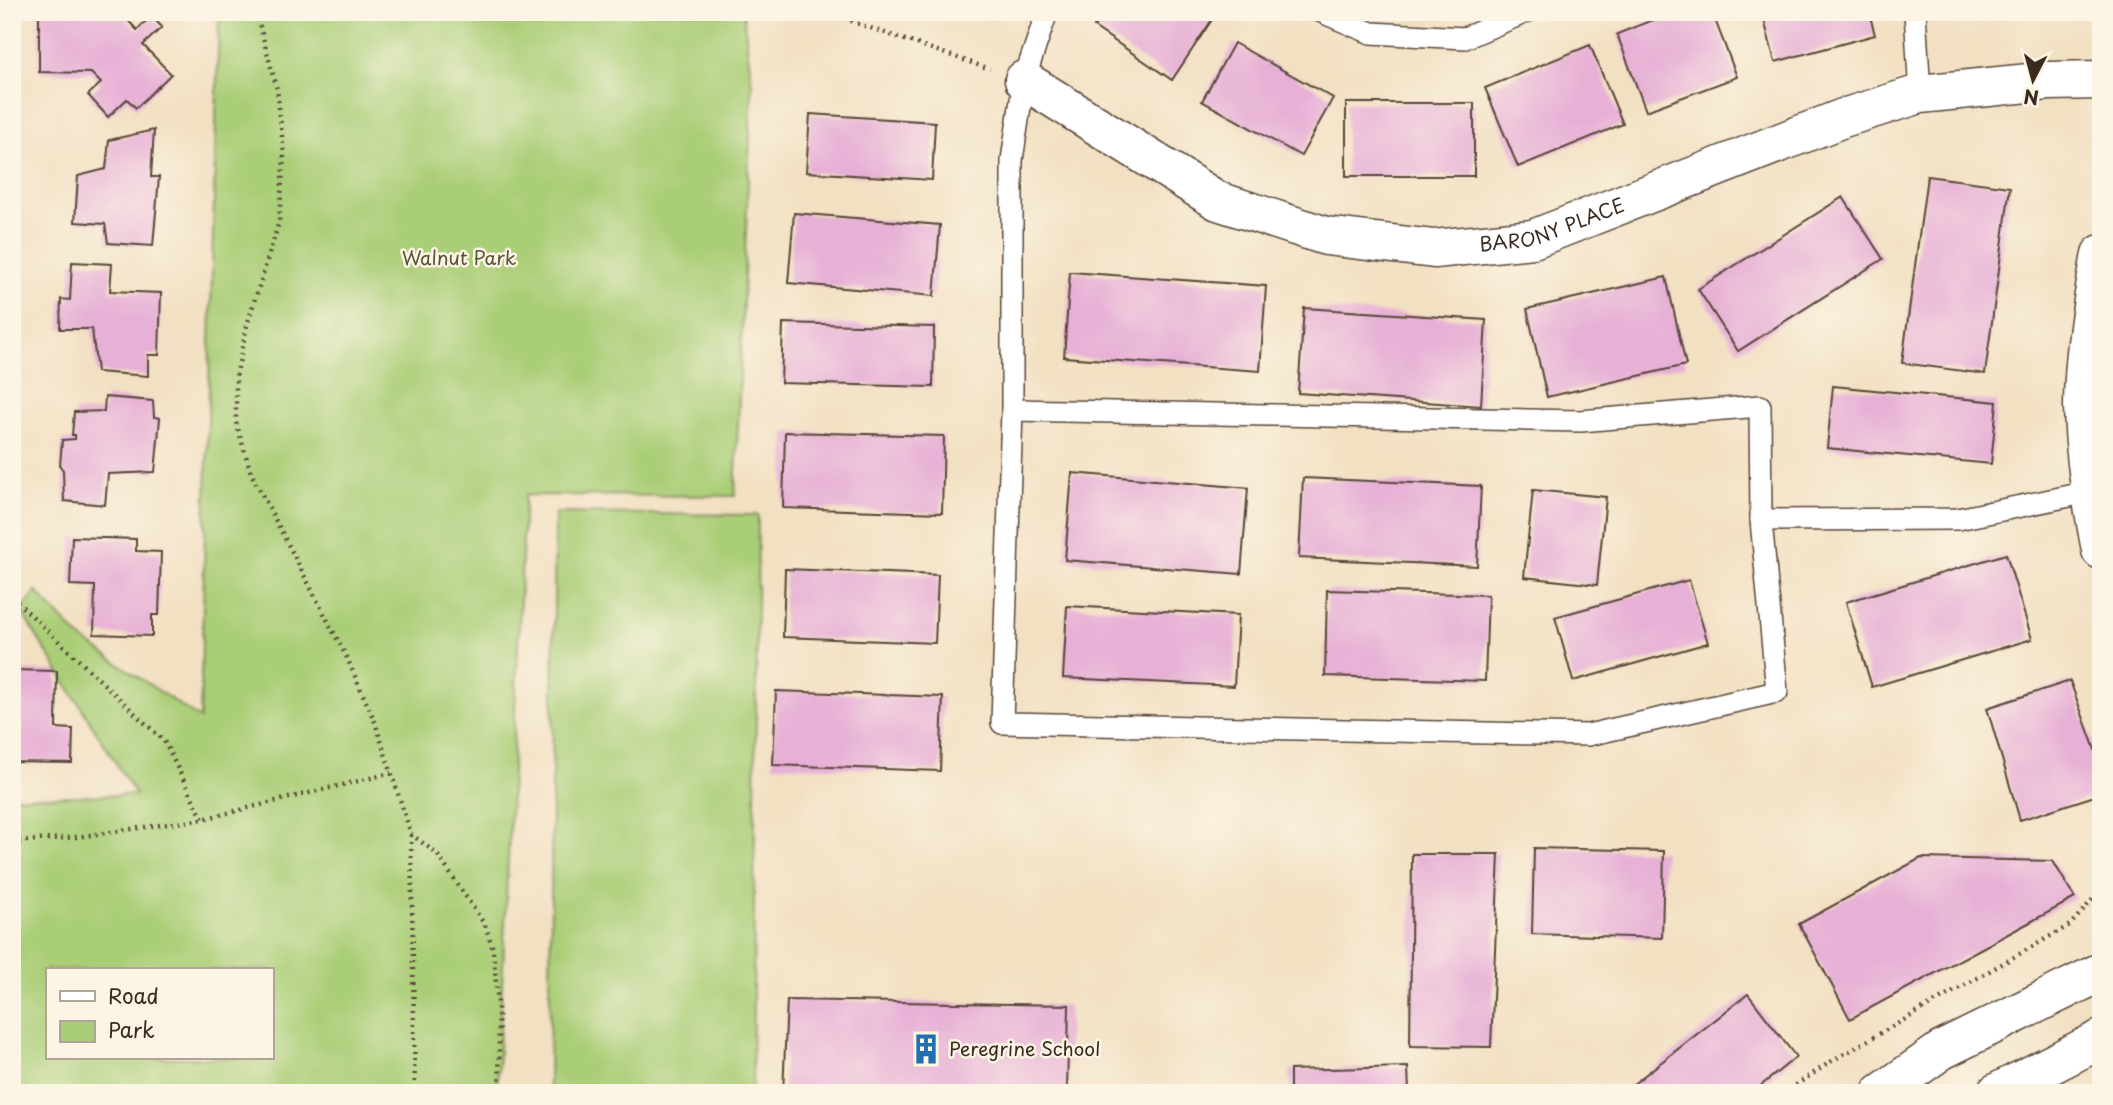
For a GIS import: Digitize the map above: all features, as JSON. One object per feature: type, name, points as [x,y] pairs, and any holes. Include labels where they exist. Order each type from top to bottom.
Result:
[{"type":"street","name":"BARONY PLACE","points":[[1024,80],[1218,201],[1326,236],[1434,249],[1533,239],[1843,118],[1920,94],[2049,81],[2101,80]]},
{"type":"street","points":[[2101,254],[2083,406],[2090,492],[2101,551]]},
{"type":"street","points":[[1881,1093],[1942,1050],[2101,972]]},
{"type":"street","points":[[1996,1093],[2101,1039]]},
{"type":"lane","points":[[1013,410],[1580,421],[1760,406],[1760,520],[1777,692],[1588,735],[1002,723],[1013,410],[1012,160],[1024,80],[1047,12]]},
{"type":"lane","points":[[1322,12],[1371,33],[1465,38],[1526,12]]},
{"type":"lane","points":[[1914,12],[1920,94]]},
{"type":"lane","points":[[1760,520],[1958,519],[2090,492]]},
{"type":"path","points":[[256,12],[277,89],[284,155],[279,222],[247,325],[236,377],[236,422],[251,473],[347,658],[375,722],[411,834],[415,1093]]},
{"type":"path","points":[[840,12],[853,22],[1024,80]]},
{"type":"path","points":[[12,597],[164,741],[203,819]]},
{"type":"path","points":[[12,842],[203,819],[391,773]]},
{"type":"path","points":[[411,834],[438,854],[485,925],[493,949],[498,1004],[500,1093]]},
{"type":"path","points":[[1784,1093],[1832,1061],[2070,925],[2101,890]]},
{"type":"green space","name":"Walnut Park","points":[[219,12],[743,12],[752,85],[735,496],[525,495],[497,1093],[12,1093],[12,797],[136,795],[21,611],[36,591],[78,636],[200,719]]},
{"type":"green space","points":[[555,513],[758,515],[752,1093],[549,1093]]},
{"type":"building","points":[[39,12],[126,12],[123,15],[137,30],[151,16],[162,27],[143,45],[171,74],[136,108],[127,99],[108,117],[88,95],[101,83],[91,73],[39,72]]},
{"type":"building","points":[[1104,12],[1217,12],[1172,80],[1094,27]]},
{"type":"building","points":[[1673,12],[1712,12],[1737,77],[1646,111],[1617,34]]},
{"type":"building","points":[[1762,12],[1869,12],[1875,35],[1775,62]]},
{"type":"building","points":[[12,21],[16,21],[14,49],[12,48]]},
{"type":"building","points":[[1234,43],[1333,98],[1301,156],[1202,101]]},
{"type":"building","points":[[1590,45],[1623,124],[1518,167],[1485,88]]},
{"type":"building","points":[[1346,103],[1474,103],[1474,176],[1346,176]]},
{"type":"building","points":[[810,114],[935,122],[932,180],[806,172]]},
{"type":"building","points":[[154,130],[151,177],[159,177],[153,246],[108,243],[105,224],[75,222],[78,176],[106,169],[109,140]]},
{"type":"building","points":[[1927,176],[2010,187],[1985,374],[1902,363]]},
{"type":"building","points":[[1843,197],[1883,259],[1738,351],[1698,289]]},
{"type":"building","points":[[794,213],[940,225],[934,296],[788,283]]},
{"type":"building","points":[[72,262],[112,264],[110,291],[161,293],[159,355],[148,355],[148,376],[97,372],[92,329],[60,329],[61,299],[70,300]]},
{"type":"building","points":[[1070,272],[1266,286],[1260,371],[1064,357]]},
{"type":"building","points":[[1666,277],[1686,365],[1547,397],[1527,309]]},
{"type":"building","points":[[1304,308],[1486,320],[1481,406],[1298,393]]},
{"type":"building","points":[[783,323],[934,327],[933,387],[781,383]]},
{"type":"building","points":[[1833,386],[1997,402],[1991,464],[1827,448]]},
{"type":"building","points":[[105,397],[153,401],[154,417],[160,418],[155,472],[108,474],[105,505],[64,501],[63,470],[60,466],[62,440],[75,439],[75,435],[72,435],[74,412],[104,411]]},
{"type":"building","points":[[785,432],[944,436],[942,513],[783,508]]},
{"type":"building","points":[[1072,473],[1248,488],[1241,574],[1065,560]]},
{"type":"building","points":[[1303,478],[1481,486],[1477,566],[1299,558]]},
{"type":"building","points":[[1533,490],[1606,497],[1597,585],[1524,577]]},
{"type":"building","points":[[72,537],[136,539],[136,551],[161,552],[159,615],[152,615],[152,636],[94,634],[95,586],[70,585]]},
{"type":"building","points":[[2006,554],[2032,639],[1872,687],[1846,602]]},
{"type":"building","points":[[785,569],[938,575],[935,643],[783,637]]},
{"type":"building","points":[[1689,580],[1708,643],[1573,681],[1555,617]]},
{"type":"building","points":[[1327,590],[1488,595],[1485,681],[1325,676]]},
{"type":"building","points":[[1067,606],[1238,615],[1234,686],[1063,678]]},
{"type":"building","points":[[12,670],[57,671],[56,728],[73,729],[72,763],[12,762]]},
{"type":"building","points":[[2070,681],[2101,766],[2101,794],[2020,820],[1987,708]]},
{"type":"building","points":[[776,691],[943,697],[940,771],[773,765]]},
{"type":"building","points":[[1534,848],[1664,851],[1662,938],[1532,934]]},
{"type":"building","points":[[1412,854],[1499,854],[1491,1047],[1410,1046]]},
{"type":"building","points":[[1921,858],[2053,861],[2075,898],[1850,1019],[1799,924]]},
{"type":"building","points":[[1748,994],[1796,1057],[1752,1093],[1622,1093]]},
{"type":"building","name":"Peregrine School","points":[[787,1000],[1069,1005],[1067,1093],[783,1093]]},
{"type":"building","points":[[1408,1067],[1409,1093],[1290,1093],[1290,1070]]},
{"type":"place","name":"Peregrine School","points":[[926,1049]]}]
